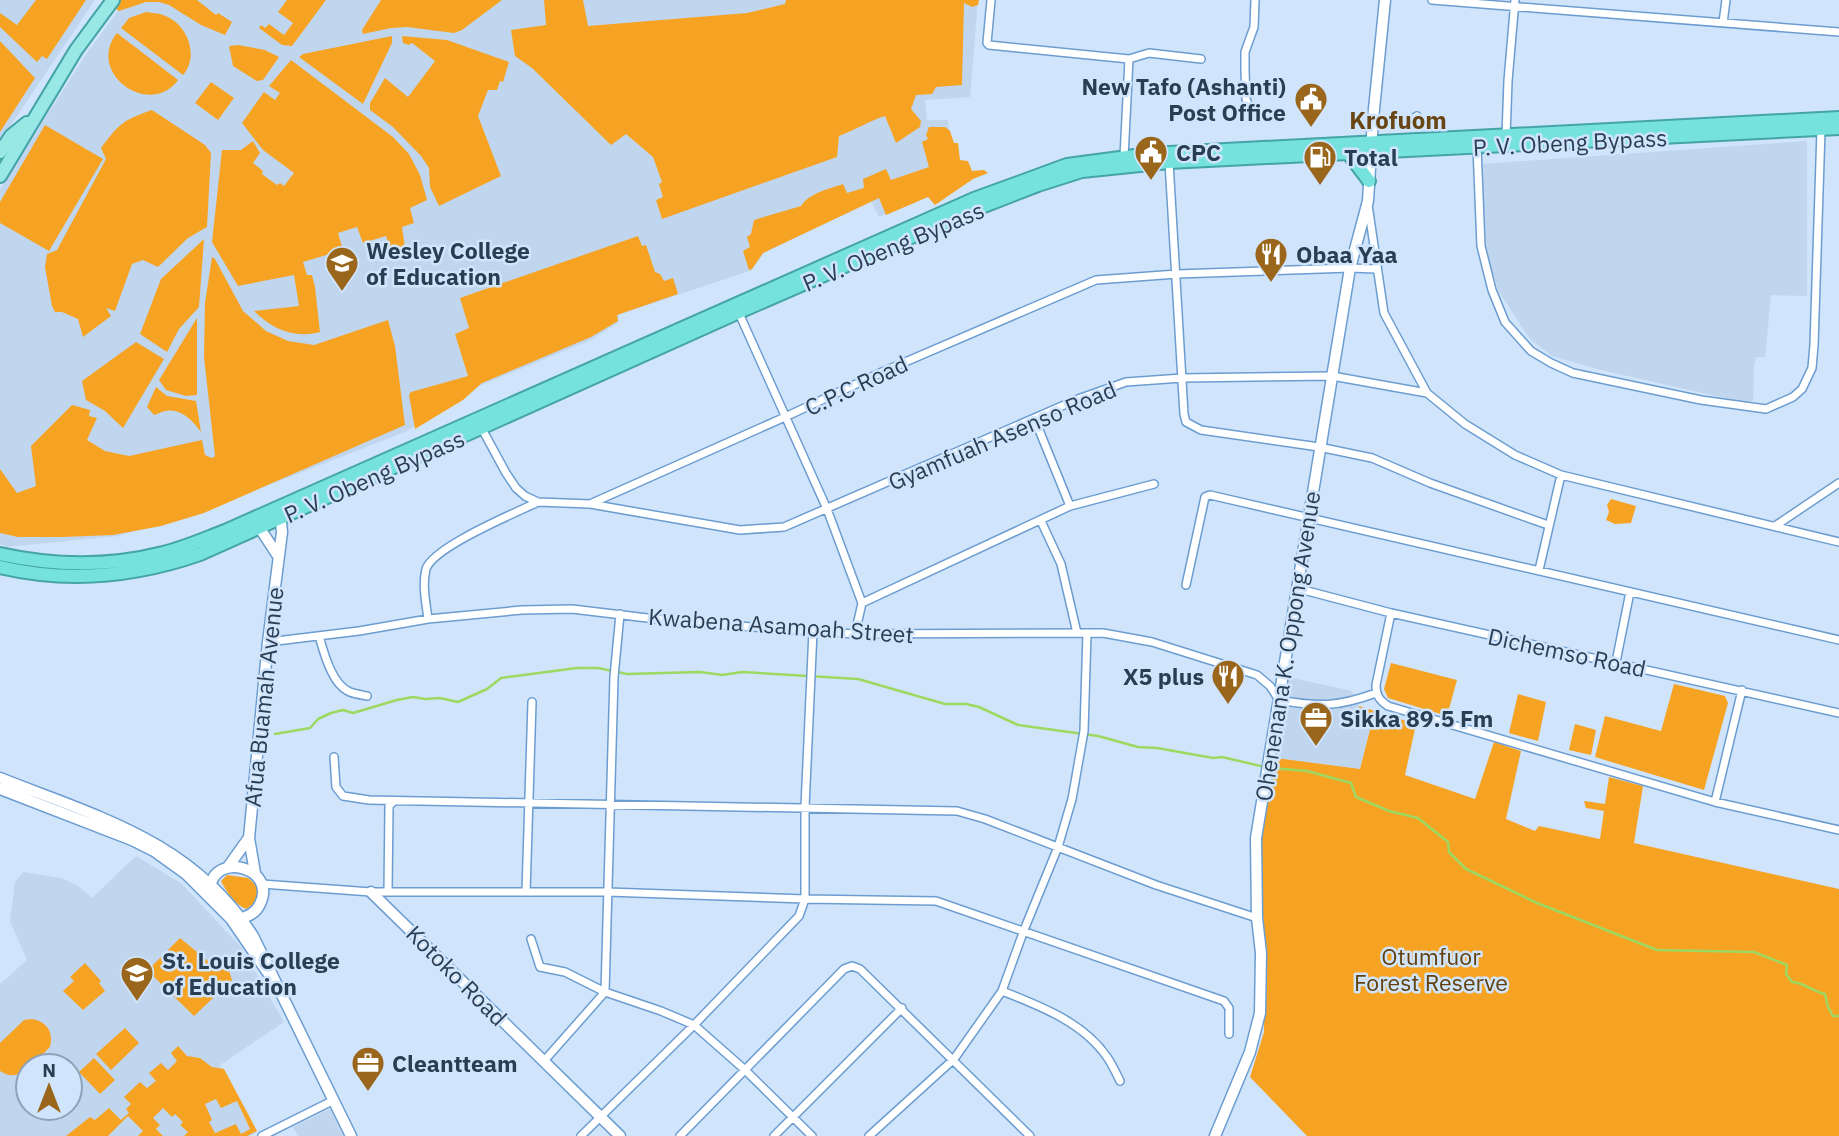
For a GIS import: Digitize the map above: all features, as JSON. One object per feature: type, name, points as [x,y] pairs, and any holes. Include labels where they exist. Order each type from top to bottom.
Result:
[{"type":"highway","name":"P. V. Obeng Bypass","points":[[737,308],[869,244],[1035,175],[1067,165],[1125,156],[1371,146],[1839,118]]},
{"type":"highway","name":"P. V. Obeng Bypass","points":[[0,567],[66,577],[138,572],[200,554],[280,512],[737,308],[1038,185],[1082,171],[1169,162],[1348,153],[1371,146],[1478,147],[1839,128]]},
{"type":"highway","points":[[1348,153],[1369,181]]},
{"type":"highway","name":"P. V. Obeng Bypass","points":[[0,554],[63,564],[110,563],[164,553],[257,524]]},
{"type":"main road","points":[[0,176],[89,31],[113,0]]},
{"type":"main road","points":[[0,152],[11,136],[35,116]]},
{"type":"street","points":[[990,0],[989,45],[1129,59],[1149,53],[1201,59]]},
{"type":"street","points":[[1251,111],[1246,99],[1245,52],[1254,27],[1255,0]]},
{"type":"street","name":"Ohenenana K. Oppong Avenue","points":[[1215,1136],[1255,1036],[1260,1013],[1261,953],[1257,918],[1256,838],[1350,268],[1367,201],[1385,0]]},
{"type":"street","points":[[1432,0],[1515,4],[1839,32]]},
{"type":"street","points":[[1723,23],[1726,0]]},
{"type":"street","points":[[1506,136],[1515,4]]},
{"type":"street","points":[[1125,156],[1129,59]]},
{"type":"street","points":[[1373,119],[1401,121],[1412,120],[1417,116]]},
{"type":"street","points":[[1478,147],[1481,246],[1492,290],[1505,322],[1531,351],[1573,373],[1700,400],[1766,409],[1793,397],[1802,389],[1812,368],[1821,130]]},
{"type":"street","points":[[1169,162],[1186,422],[1209,432],[1319,447],[1372,458],[1430,483],[1548,525]]},
{"type":"street","points":[[1367,201],[1384,313],[1427,393],[1465,424],[1515,455],[1561,475],[1839,542]]},
{"type":"street","name":"C.P.C Road","points":[[538,502],[590,503],[882,372],[1096,280],[1177,274],[1376,269]]},
{"type":"street","points":[[737,308],[827,509],[862,603],[855,634]]},
{"type":"street","name":"Gyamfuah Asenso Road","points":[[827,509],[1078,400],[1126,382],[1182,378],[1332,376],[1427,393]]},
{"type":"street","points":[[1035,420],[1070,506]]},
{"type":"street","points":[[479,423],[516,488],[538,502]]},
{"type":"street","points":[[1539,570],[1561,475]]},
{"type":"street","points":[[1775,526],[1839,483]]},
{"type":"street","points":[[862,603],[1070,506],[1154,484]]},
{"type":"street","points":[[1186,585],[1207,496],[1308,516],[1839,640]]},
{"type":"street","points":[[428,618],[424,583],[427,566],[437,554],[538,502]]},
{"type":"street","points":[[590,503],[740,530],[784,527],[827,509]]},
{"type":"street","name":"Afua Buamah Avenue","points":[[255,873],[249,838],[278,556],[280,512]]},
{"type":"street","points":[[1041,521],[1061,564],[1077,633]]},
{"type":"street","name":"Afua Buamah Avenue","points":[[257,524],[278,556]]},
{"type":"street","name":"Dichemso Road","points":[[1296,588],[1391,613],[1839,713]]},
{"type":"street","points":[[1616,662],[1630,592]]},
{"type":"street","name":"Kwabena Asamoah Street","points":[[268,642],[428,618],[560,609],[681,622],[855,634],[1103,633],[1152,642],[1257,675],[1270,685],[1279,700]]},
{"type":"street","points":[[1391,613],[1376,685],[1380,701],[1388,706],[1715,802],[1839,830]]},
{"type":"street","points":[[544,1060],[605,992],[614,667],[620,614]]},
{"type":"street","points":[[581,1136],[694,1025],[799,916],[805,899],[805,807],[813,632]]},
{"type":"street","points":[[869,1136],[954,1059],[1002,990],[1058,847],[1072,799],[1084,731],[1087,633]]},
{"type":"street","points":[[319,636],[338,681],[347,691],[367,696]]},
{"type":"street","points":[[1715,802],[1742,690]]},
{"type":"street","points":[[1279,700],[1324,706],[1342,704],[1376,693]]},
{"type":"street","points":[[526,892],[532,702]]},
{"type":"street","points":[[334,757],[336,787],[343,796],[393,802],[611,803],[957,811],[1156,885],[1257,918]]},
{"type":"street","points":[[0,778],[143,836],[184,861],[247,916],[271,976],[351,1136]]},
{"type":"street","points":[[0,789],[154,851],[186,874],[231,919],[271,976]]},
{"type":"street","points":[[388,892],[389,806],[393,802]]},
{"type":"street","name":"Afua Buamah Avenue","points":[[210,885],[249,838]]},
{"type":"street","points":[[197,872],[213,873],[243,866],[255,873],[262,884],[262,901],[247,916],[231,919]]},
{"type":"street","points":[[262,884],[371,892],[608,892],[936,901],[1223,1001],[1229,1008],[1228,1034]]},
{"type":"street","points":[[210,885],[210,898]]},
{"type":"street","name":"Kotoko Road","points":[[371,892],[620,1136]]},
{"type":"street","points":[[531,939],[540,967],[565,972],[605,992],[661,1010],[694,1025],[813,1136]]},
{"type":"street","points":[[680,1136],[844,969],[852,966],[860,969],[902,1008],[1030,1136]]},
{"type":"street","points":[[1002,990],[1051,1011],[1075,1025],[1107,1056],[1120,1081]]},
{"type":"street","points":[[774,1136],[902,1008]]},
{"type":"street","points":[[262,1136],[334,1100]]},
{"type":"shaded area","points":[[0,0],[95,0],[0,141]]},
{"type":"shaded area","name":"Wesley College of Education","points":[[126,0],[978,0],[970,97],[925,100],[927,120],[948,120],[956,184],[879,217],[871,201],[764,253],[752,270],[618,315],[619,322],[593,339],[477,387],[405,432],[207,509],[118,536],[6,547],[0,544],[0,189],[85,56]]},
{"type":"shaded area","points":[[1807,141],[1807,296],[1771,295],[1765,357],[1756,357],[1754,367],[1753,401],[1742,402],[1552,356],[1530,339],[1499,292],[1487,255],[1481,164]]},
{"type":"shaded area","points":[[1288,677],[1352,691],[1359,706],[1360,717],[1372,722],[1360,769],[1276,758]]},
{"type":"shaded area","name":"St. Louis College of Education","points":[[136,856],[182,884],[241,947],[284,1022],[220,1065],[256,1133],[249,1136],[0,1136],[0,984],[27,960],[10,921],[15,882],[23,872],[61,878],[78,886],[92,898]]},
{"type":"shaded area","points":[[330,1109],[343,1136],[298,1136],[293,1127]]},
{"type":"green space","points":[[36,0],[86,0],[47,59],[42,56],[37,62],[0,27],[0,13],[17,25]]},
{"type":"green space","points":[[116,0],[197,0],[216,15],[218,13],[232,22],[225,35],[201,25],[169,5],[146,2],[119,11],[112,6]]},
{"type":"green space","points":[[287,0],[326,0],[292,46],[282,45],[259,28],[261,25],[265,28],[269,24],[284,35],[293,23],[278,12]]},
{"type":"green space","points":[[381,0],[502,0],[454,33],[407,27],[363,34],[362,30]]},
{"type":"green space","points":[[544,0],[583,0],[588,26],[747,13],[785,4],[786,0],[979,0],[978,5],[972,7],[964,3],[962,85],[936,87],[932,94],[916,95],[911,109],[921,121],[920,127],[896,143],[885,116],[879,118],[839,136],[837,157],[662,219],[656,200],[663,197],[659,184],[662,182],[653,157],[626,134],[611,145],[532,68],[515,56],[511,30],[546,25]]},
{"type":"green space","points":[[146,12],[161,14],[171,19],[184,32],[190,58],[183,75],[121,28],[129,18]]},
{"type":"green space","points":[[117,33],[178,80],[166,91],[152,95],[138,93],[125,86],[115,76],[109,63],[109,48]]},
{"type":"green space","points":[[392,36],[392,43],[363,104],[299,57],[303,54]]},
{"type":"green space","points":[[402,36],[447,40],[509,62],[503,82],[500,81],[497,90],[488,90],[478,116],[501,176],[439,206],[430,187],[429,168],[421,156],[393,127],[370,110],[370,103],[385,78],[408,97],[435,61],[412,43],[403,43]]},
{"type":"green space","points":[[0,41],[35,78],[0,132]]},
{"type":"green space","points":[[229,46],[265,50],[279,57],[263,80],[257,81],[233,66]]},
{"type":"green space","points":[[291,60],[393,137],[409,154],[420,175],[427,200],[410,208],[414,223],[402,227],[405,248],[391,252],[386,236],[363,243],[357,227],[338,233],[343,250],[303,262],[307,275],[312,275],[315,287],[320,332],[310,334],[284,331],[268,323],[254,311],[299,306],[294,275],[238,286],[212,242],[222,150],[241,150],[253,141],[260,153],[253,163],[263,171],[262,174],[277,185],[280,183],[284,186],[294,173],[263,150],[242,123],[264,92],[275,100],[280,93],[269,86]]},
{"type":"green space","points":[[211,82],[234,98],[218,120],[195,103]]},
{"type":"green space","points":[[152,110],[205,145],[211,153],[207,227],[188,238],[158,267],[143,260],[132,264],[115,311],[106,308],[111,316],[83,337],[78,319],[55,312],[52,306],[45,267],[47,254],[57,250],[106,159],[101,148],[122,124]]},
{"type":"green space","points":[[45,125],[103,159],[49,251],[0,223],[0,202]]},
{"type":"green space","points":[[929,127],[945,127],[950,131],[954,143],[958,143],[960,160],[968,161],[972,171],[984,170],[988,173],[973,179],[935,205],[928,197],[886,215],[879,198],[763,253],[749,270],[743,251],[750,247],[747,237],[751,234],[754,220],[801,206],[814,195],[843,184],[847,193],[864,188],[863,179],[886,169],[891,180],[929,167],[922,142],[928,139],[926,135]]},
{"type":"green space","points":[[638,236],[642,246],[646,245],[655,272],[660,274],[664,281],[673,278],[678,294],[617,315],[618,321],[591,337],[482,383],[463,400],[415,429],[409,395],[411,392],[468,376],[455,334],[469,328],[460,298]]},
{"type":"green space","points":[[204,239],[199,307],[179,329],[167,352],[140,334],[161,279]]},
{"type":"green space","points":[[212,257],[243,311],[266,331],[288,341],[314,345],[388,320],[395,346],[405,425],[204,513],[161,526],[113,535],[18,537],[0,533],[0,469],[17,493],[36,486],[31,446],[72,405],[90,410],[89,416],[97,418],[87,440],[105,451],[129,456],[202,440],[205,455],[212,458],[215,456],[204,357],[205,303]]},
{"type":"green space","points":[[197,318],[197,395],[186,396],[166,390],[159,380]]},
{"type":"green space","points":[[136,342],[164,359],[123,428],[105,411],[86,400],[82,381]]},
{"type":"green space","points":[[156,387],[167,396],[196,401],[201,432],[177,411],[164,411],[154,415],[147,407]]},
{"type":"green space","points":[[1611,499],[1636,506],[1631,523],[1615,524],[1606,520],[1609,512],[1607,505]]},
{"type":"green space","points":[[1391,663],[1457,680],[1447,716],[1388,698],[1384,689]]},
{"type":"green space","points":[[1674,684],[1725,696],[1728,703],[1704,790],[1595,757],[1605,716],[1661,731]]},
{"type":"green space","points":[[1518,694],[1546,702],[1538,741],[1509,733]]},
{"type":"green space","name":"Otumfuor Forest Reserve","points":[[1359,706],[1416,724],[1405,775],[1475,799],[1494,742],[1521,751],[1506,819],[1535,831],[1539,826],[1600,839],[1604,811],[1586,808],[1584,801],[1605,804],[1609,777],[1643,786],[1634,843],[1839,889],[1839,1136],[1307,1136],[1250,1077],[1264,1032],[1265,937],[1258,895],[1260,842],[1276,758],[1360,769],[1372,722],[1360,718]]},
{"type":"green space","points":[[1575,724],[1596,730],[1591,755],[1569,750]]},
{"type":"green space","points":[[227,875],[248,878],[257,886],[257,896],[246,909],[235,901],[221,881]]},
{"type":"green space","points":[[180,938],[220,971],[224,968],[229,971],[232,980],[194,1016],[150,973],[150,968]]},
{"type":"green space","points":[[85,963],[101,981],[99,983],[105,991],[83,1010],[63,991],[74,981],[70,977]]},
{"type":"green space","points":[[24,1020],[41,1022],[48,1028],[51,1036],[50,1047],[45,1052],[14,1052],[14,1075],[8,1075],[0,1071],[0,1043]]},
{"type":"green space","points":[[125,1028],[139,1043],[111,1070],[96,1054]]},
{"type":"green space","points":[[178,1046],[187,1056],[200,1058],[212,1067],[224,1069],[257,1131],[247,1136],[184,1136],[188,1132],[180,1125],[183,1122],[175,1114],[172,1117],[163,1108],[153,1118],[160,1125],[156,1129],[163,1136],[138,1136],[143,1131],[128,1116],[108,1136],[66,1136],[90,1117],[95,1120],[109,1108],[121,1120],[129,1113],[126,1109],[131,1104],[124,1097],[140,1082],[147,1088],[156,1081],[149,1073],[161,1063],[168,1070],[177,1061],[171,1053]],"holes":[[[216,1099],[221,1108],[237,1101],[250,1129],[241,1134],[236,1124],[215,1133],[205,1104]]]},
{"type":"green space","points":[[94,1058],[115,1080],[100,1094],[84,1077],[84,1067]]},
{"type":"waterway","points":[[275,734],[310,728],[318,719],[331,713],[343,710],[353,713],[413,697],[458,702],[487,689],[501,678],[577,668],[598,668],[627,674],[700,672],[722,675],[742,672],[858,679],[945,704],[979,707],[1018,725],[1098,736],[1138,747],[1222,757],[1265,767]]},
{"type":"waterway","points":[[1271,768],[1307,771],[1351,783],[1356,797],[1389,811],[1418,818],[1448,842],[1449,852],[1466,869],[1537,903],[1657,950],[1754,952],[1787,965],[1786,974],[1792,982],[1825,994],[1833,1016],[1839,1016]]},
{"type":"place","name":"New Tafo (Ashanti) Post Office","points":[[1311,129]]},
{"type":"place","name":"CPC","points":[[1151,182]]},
{"type":"place","name":"Total","points":[[1320,187]]},
{"type":"place","name":"Obaa Yaa","points":[[1271,284]]},
{"type":"place","name":"Wesley College of Education","points":[[342,293]]},
{"type":"place","name":"X5 plus","points":[[1228,706]]},
{"type":"place","name":"Sikka 89.5 Fm","points":[[1316,748]]},
{"type":"place","name":"St. Louis College of Education","points":[[137,1003]]},
{"type":"place","name":"Cleantteam","points":[[368,1093]]},
{"type":"district","name":"Krofuom","points":[[1398,120]]}]
